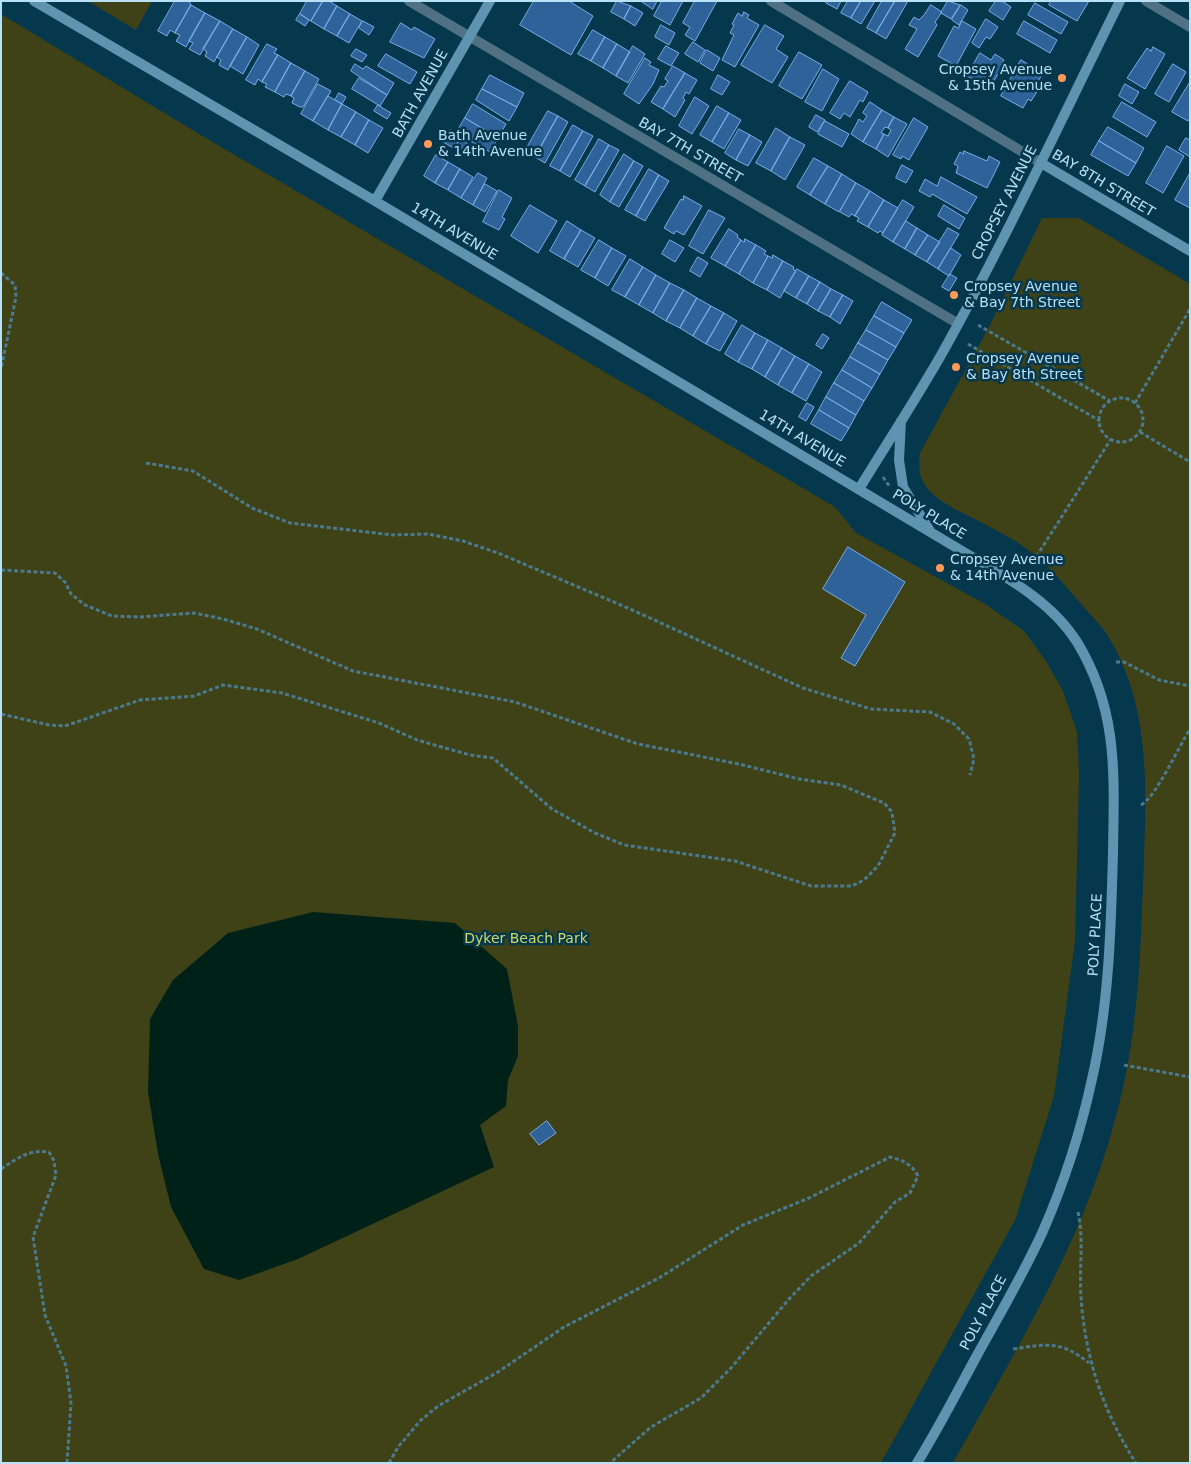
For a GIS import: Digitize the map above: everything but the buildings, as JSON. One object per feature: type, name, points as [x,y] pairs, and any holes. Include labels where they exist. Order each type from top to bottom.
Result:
[{"type":"main road","name":"14TH AVENUE","points":[[34,1],[859,489]]},
{"type":"main road","name":"BATH AVENUE","points":[[375,201],[490,1]]},
{"type":"main road","name":"CROPSEY AVENUE","points":[[859,489],[957,324],[1041,163],[1120,1]]},
{"type":"main road","name":"BAY 8TH STREET","points":[[1041,163],[1190,251]]},
{"type":"main road","points":[[901,420],[899,460],[903,487],[931,533]]},
{"type":"main road","name":"POLY PLACE","points":[[859,489],[1022,587],[1047,607],[1072,635],[1088,664],[1106,712],[1112,742],[1114,780],[1112,910],[1107,986],[1099,1046],[1082,1119],[1056,1200],[1042,1234],[1003,1309],[917,1463]]},
{"type":"street","name":"BAY 7TH STREET","points":[[409,1],[957,324]]},
{"type":"street","name":"BAY 8TH STREET","points":[[771,1],[1041,163]]},
{"type":"street","points":[[1146,1],[1190,27]]},
{"type":"path","points":[[1,273],[15,285],[16,297],[1,369]]},
{"type":"path","points":[[1135,403],[1190,309]]},
{"type":"path","points":[[978,325],[1110,401]]},
{"type":"path","points":[[968,344],[1100,421]]},
{"type":"path","points":[[1122,398],[1135,403],[1139,407],[1143,419],[1140,432],[1130,440],[1117,441],[1111,439],[1101,428],[1100,421],[1103,408],[1110,401],[1122,398]]},
{"type":"path","points":[[1140,432],[1190,462]]},
{"type":"path","points":[[1033,562],[1111,439]]},
{"type":"path","points":[[146,463],[193,471],[252,508],[290,523],[392,535],[428,534],[463,541],[498,553],[620,604],[803,688],[871,709],[930,712],[954,724],[970,739],[974,759],[970,775]]},
{"type":"path","points":[[1,570],[55,573],[65,582],[71,594],[85,605],[112,616],[140,618],[194,613],[223,619],[256,629],[353,671],[515,702],[638,744],[739,764],[799,779],[841,785],[884,803],[892,812],[895,833],[878,866],[864,880],[852,886],[811,886],[735,861],[665,853],[624,845],[595,833],[552,809],[493,758],[470,755],[417,740],[379,723],[282,693],[223,686],[194,696],[140,700],[64,726],[1,714]]},
{"type":"path","points":[[1116,662],[1124,662],[1159,680],[1190,686]]},
{"type":"path","points":[[1141,805],[1159,782],[1190,729]]},
{"type":"path","points":[[1124,1065],[1190,1077]]},
{"type":"path","points":[[1,1168],[23,1154],[36,1150],[49,1152],[54,1161],[56,1175],[33,1236],[45,1315],[66,1366],[71,1402],[67,1463]]},
{"type":"path","points":[[389,1463],[398,1447],[420,1420],[438,1406],[498,1372],[564,1327],[659,1278],[743,1225],[809,1198],[890,1157],[901,1159],[914,1168],[918,1176],[910,1194],[888,1208],[871,1232],[859,1242],[811,1276],[789,1299],[731,1368],[701,1398],[651,1427],[610,1463]]},
{"type":"path","points":[[1078,1212],[1081,1298],[1090,1363],[1111,1421],[1136,1463]]},
{"type":"path","points":[[1013,1349],[1054,1344],[1080,1355],[1090,1363]]},
{"type":"green space","points":[[88,1],[152,1],[136,30]]},
{"type":"green space","name":"Dyker Beach Park","points":[[1,14],[199,134],[835,507],[856,533],[985,604],[1024,631],[1046,661],[1063,691],[1077,732],[1079,775],[1075,941],[1054,1096],[1015,1220],[881,1463],[1,1463]]},
{"type":"green space","points":[[1042,218],[1079,218],[1190,284],[1190,1463],[953,1463],[1051,1283],[1073,1237],[1092,1190],[1109,1142],[1122,1092],[1133,1034],[1139,975],[1145,829],[1145,771],[1138,713],[1120,658],[1101,626],[1043,562],[1013,540],[941,501],[926,486],[919,468],[920,453],[990,325]]},
{"type":"shaded area","points":[[313,912],[455,923],[507,969],[518,1026],[518,1056],[508,1080],[506,1106],[480,1125],[494,1167],[298,1259],[239,1280],[204,1269],[171,1207],[158,1154],[148,1092],[150,1019],[173,980],[228,933]]},
{"type":"place","name":"Cropsey Avenue & 15th Avenue","points":[[1062,78]]},
{"type":"place","name":"Bath Avenue & 14th Avenue","points":[[428,144]]},
{"type":"place","name":"Cropsey Avenue & Bay 7th Street","points":[[954,295]]},
{"type":"place","name":"Cropsey Avenue & Bay 8th Street","points":[[956,367]]},
{"type":"place","name":"Cropsey Avenue & 14th Avenue","points":[[940,568]]}]
